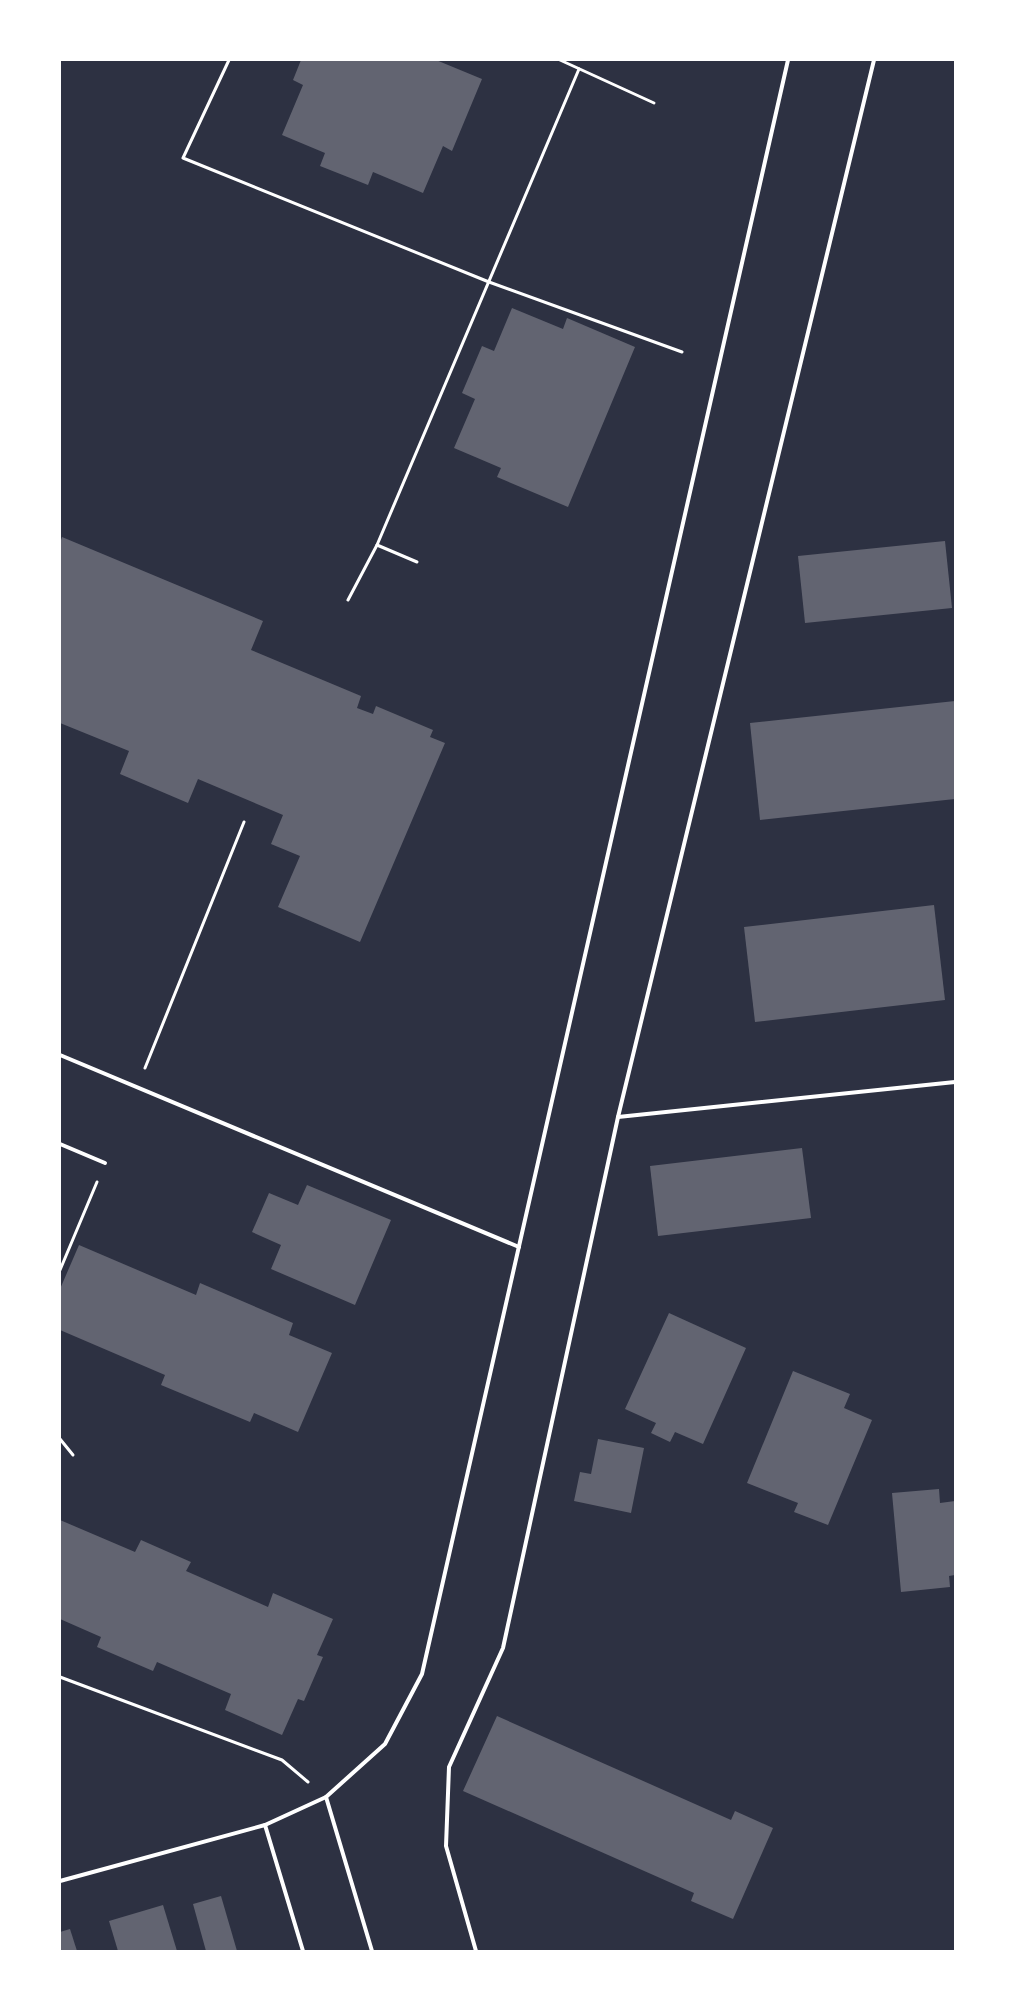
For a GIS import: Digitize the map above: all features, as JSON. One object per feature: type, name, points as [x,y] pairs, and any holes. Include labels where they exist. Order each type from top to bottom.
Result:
[{"type":"lane","points":[[60,1881],[265,1825],[326,1797],[384,1744],[422,1674],[788,60]]},
{"type":"lane","points":[[476,1951],[446,1846],[449,1767],[503,1648],[618,1117],[874,60]]},
{"type":"lane","points":[[60,1055],[519,1247]]},
{"type":"lane","points":[[618,1117],[955,1082]]},
{"type":"lane","points":[[60,1144],[105,1163]]},
{"type":"lane","points":[[326,1797],[372,1951]]},
{"type":"lane","points":[[265,1825],[302,1951]]},
{"type":"path","points":[[229,60],[184,158],[488,282],[682,352]]},
{"type":"path","points":[[560,60],[654,103]]},
{"type":"path","points":[[348,600],[376,545],[579,69]]},
{"type":"path","points":[[376,545],[417,562]]},
{"type":"path","points":[[137,1087],[244,822]]},
{"type":"path","points":[[60,1270],[105,1163]]},
{"type":"path","points":[[60,1439],[73,1454]]},
{"type":"path","points":[[60,1676],[282,1760],[326,1797]]},
{"type":"building","points":[[301,60],[436,60],[482,79],[452,151],[443,146],[423,193],[373,172],[368,185],[320,166],[325,153],[282,135],[303,85],[293,80]]},
{"type":"building","points":[[512,308],[563,329],[567,318],[635,347],[568,507],[497,477],[501,468],[454,448],[475,399],[462,393],[482,346],[494,351]]},
{"type":"building","points":[[62,537],[263,621],[251,650],[361,696],[357,708],[373,714],[376,706],[433,730],[430,737],[445,743],[360,942],[278,907],[300,856],[271,844],[283,815],[198,779],[188,803],[120,774],[129,751],[60,723],[60,543]]},
{"type":"building","points":[[945,541],[952,608],[805,623],[798,556]]},
{"type":"building","points":[[955,701],[955,799],[760,820],[750,723]]},
{"type":"building","points":[[934,905],[945,1000],[755,1022],[744,927]]},
{"type":"building","points":[[802,1148],[811,1218],[658,1236],[650,1166]]},
{"type":"building","points":[[307,1185],[391,1220],[355,1305],[271,1269],[281,1245],[252,1232],[269,1193],[298,1205]]},
{"type":"building","points":[[79,1245],[196,1295],[200,1283],[293,1323],[289,1335],[332,1353],[298,1432],[254,1413],[250,1422],[161,1385],[165,1375],[60,1330],[60,1289]]},
{"type":"building","points":[[669,1313],[746,1348],[703,1444],[675,1432],[670,1442],[651,1433],[656,1423],[625,1409]]},
{"type":"building","points":[[793,1371],[850,1394],[844,1408],[872,1420],[828,1525],[794,1512],[798,1503],[747,1483]]},
{"type":"building","points":[[598,1439],[644,1448],[631,1513],[574,1501],[580,1472],[591,1474]]},
{"type":"building","points":[[939,1489],[940,1503],[955,1501],[955,1575],[949,1576],[950,1587],[901,1592],[892,1493]]},
{"type":"building","points":[[60,1520],[135,1552],[141,1540],[191,1562],[186,1571],[268,1607],[273,1593],[333,1619],[317,1655],[323,1657],[304,1701],[298,1699],[282,1735],[225,1710],[231,1694],[157,1662],[153,1671],[97,1647],[101,1637],[60,1619]]},
{"type":"building","points":[[497,1716],[731,1820],[735,1811],[773,1828],[733,1919],[691,1901],[694,1893],[463,1791]]},
{"type":"building","points":[[221,1896],[237,1951],[206,1951],[193,1904]]},
{"type":"building","points":[[163,1905],[177,1951],[118,1951],[109,1921]]},
{"type":"building","points":[[70,1929],[77,1951],[60,1951],[60,1932]]}]
